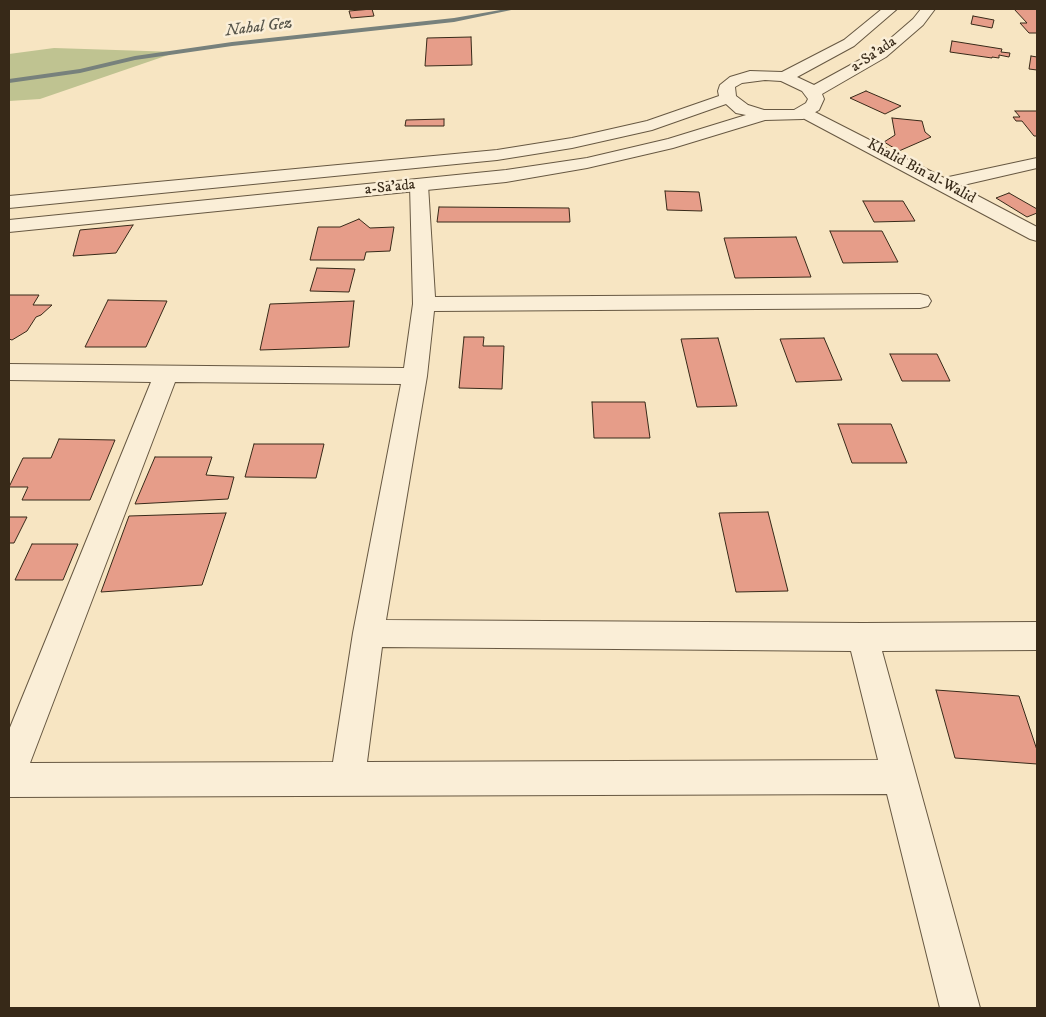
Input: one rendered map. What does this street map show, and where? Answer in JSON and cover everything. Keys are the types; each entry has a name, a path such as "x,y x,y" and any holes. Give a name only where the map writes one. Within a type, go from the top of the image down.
{"street":[{"name":"a-Sa'ada","path":"784,77 849,44 890,9"},
{"name":"a-Sa'ada","path":"813,92 881,54 918,22 928,9"},
{"path":"765,75 784,77 798,82 813,92 816,99 813,106 805,112 782,116 764,115 742,109 728,98 726,91 728,85 736,80 750,76 765,75"},
{"name":"a-Sa'ada","path":"9,202 497,155 572,143 652,125 728,98"},
{"name":"Khalid Bin al-Walid","path":"805,112 1037,234"},
{"name":"a-Sa'ada","path":"9,226 506,176 588,163 673,143 764,115"},
{"path":"944,184 1037,163"},
{"path":"348,777 368,634 415,376 424,304 419,185"},
{"path":"424,304 920,301"},
{"path":"9,372 415,376"},
{"path":"9,772 166,373"},
{"path":"368,634 863,637 1037,636"},
{"path":"863,637 960,1008"},
{"path":"9,780 900,776"}],"green space":[{"path":"54,48 177,52 40,99 9,101 9,54"}],"building":[{"path":"372,9 374,16 351,18 349,11"},
{"path":"1014,9 1037,9 1037,33 1029,33 1020,23 1027,23"},
{"path":"973,16 994,20 992,28 971,24"},
{"path":"471,37 472,65 425,66 427,38"},
{"path":"952,41 1002,49 1001,52 1010,53 1009,57 999,55 999,58 992,58 950,52"},
{"path":"1031,56 1037,57 1037,70 1029,69"},
{"path":"866,91 901,106 885,114 850,98"},
{"path":"1015,111 1037,111 1037,136 1034,136 1022,121 1016,121 1013,117 1020,117"},
{"path":"892,118 922,121 925,132 931,137 899,151 884,142 895,135"},
{"path":"444,119 444,126 405,126 406,120"},
{"path":"665,191 699,192 702,211 667,210"},
{"path":"1009,193 1037,209 1037,213 1027,217 996,198"},
{"path":"863,201 903,201 915,221 874,222"},
{"path":"439,207 569,208 570,222 437,222"},
{"path":"359,219 370,228 394,227 390,251 366,252 364,260 310,260 318,227 340,227"},
{"path":"133,225 116,253 73,256 80,230"},
{"path":"830,231 882,231 898,262 843,263"},
{"path":"796,237 811,277 735,278 724,238"},
{"path":"317,268 355,269 349,292 310,291"},
{"path":"9,295 39,295 33,305 52,305 36,317 27,331 12,340 9,339"},
{"path":"108,300 167,301 146,347 85,347"},
{"path":"354,301 349,347 260,350 270,304"},
{"path":"464,337 484,337 483,346 504,346 502,389 459,388"},
{"path":"718,338 737,406 697,407 681,339"},
{"path":"824,338 842,380 796,382 780,339"},
{"path":"890,354 937,354 950,381 902,381"},
{"path":"592,402 645,402 650,438 594,438"},
{"path":"838,424 891,424 907,463 852,463"},
{"path":"59,439 115,440 90,500 22,500 28,487 9,487 23,458 51,458"},
{"path":"254,444 324,444 316,478 245,477"},
{"path":"155,457 212,457 206,475 234,477 228,499 135,504"},
{"path":"768,512 788,591 736,592 719,513"},
{"path":"226,513 202,585 101,592 129,516"},
{"path":"9,517 27,517 14,543 9,543"},
{"path":"32,544 78,544 63,580 15,580"},
{"path":"936,690 1019,696 1037,750 1037,764 955,758"}],"waterway":[{"name":"Nahal Gez","path":"9,81 80,71 135,58 232,44 454,20 513,9"}]}
